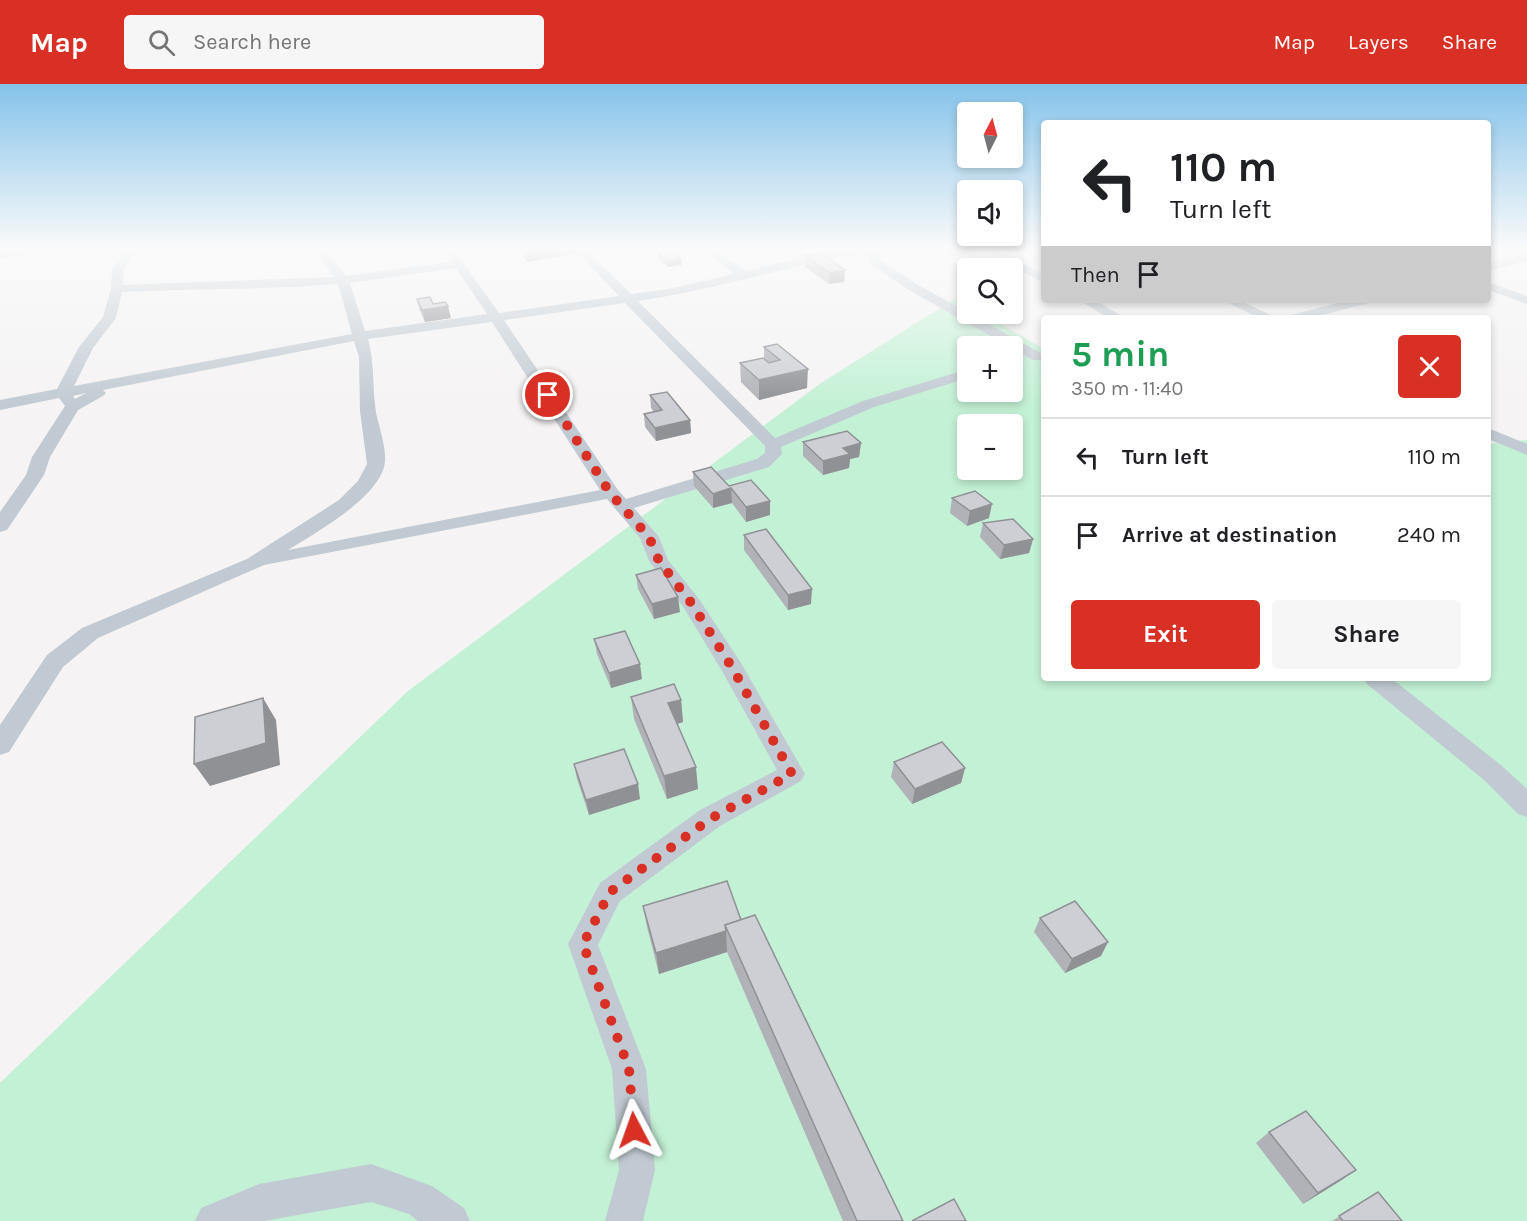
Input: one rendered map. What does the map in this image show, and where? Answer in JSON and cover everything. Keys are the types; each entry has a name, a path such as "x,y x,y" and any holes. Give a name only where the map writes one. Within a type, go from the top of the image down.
{"street":[{"path":"0,526 35,475 40,457 67,400 86,347 109,318 114,300"},
{"path":"0,745 55,661 90,633 130,614 196,590 254,563 346,504 365,484 376,464 375,446 368,411 366,357 349,300"},
{"path":"485,300 616,500 649,537 659,561 704,622 792,774 710,819 610,892 583,944 629,1069 637,1170 624,1221"},
{"path":"0,405 67,400 120,382 361,336 627,300"},
{"path":"627,300 674,343 773,445"},
{"path":"937,300 1041,357"},
{"path":"1090,303 1112,315"},
{"path":"1235,303 1263,315"},
{"path":"1307,315 1353,303"},
{"path":"1023,360 1041,357"},
{"path":"773,445 869,402 916,386 957,376"},
{"path":"1491,434 1527,450"},
{"path":"254,563 616,500 763,463 772,454 773,445"},
{"path":"1379,681 1486,766 1527,806"},
{"path":"214,1221 259,1203 371,1183 419,1199 451,1221"}],"green space":[{"path":"953,300 957,300 957,324 1000,324 1021,336 957,336 957,402 1023,402 1023,337 1041,347 1041,681 1491,681 1491,444 1527,440 1527,1221 0,1221 0,1083 408,691 821,383"}],"building":[{"path":"417,300 431,300 433,304 445,302 448,306 422,310"},
{"path":"777,344 808,369 759,380 740,363 763,358 769,363 780,360 764,347"},
{"path":"667,392 690,420 655,428 644,414 662,410 650,395"},
{"path":"847,431 861,443 843,448 850,454 823,461 803,442"},
{"path":"711,467 729,486 751,480 770,501 746,507 731,488 713,494 693,472"},
{"path":"975,491 992,504 970,511 952,498"},
{"path":"1013,519 1033,539 1004,545 983,523"},
{"path":"766,529 812,589 788,595 744,535"},
{"path":"661,568 678,597 652,604 636,575"},
{"path":"625,631 640,664 609,673 594,639"},
{"path":"674,684 681,700 668,703 696,767 664,776 631,697"},
{"path":"263,698 266,743 194,764 195,717"},
{"path":"942,742 965,768 915,789 894,762"},
{"path":"624,749 638,784 586,800 574,764"},
{"path":"727,881 741,920 725,925 726,931 656,953 643,906"},
{"path":"1075,901 1108,942 1072,959 1040,918"},
{"path":"755,915 903,1221 857,1221 725,925"},
{"path":"1306,1111 1356,1170 1318,1193 1269,1132"},
{"path":"1378,1192 1402,1221 1343,1221 1339,1216"},
{"path":"954,1199 966,1221 912,1221"}],"route":[{"path":"548,395 610,493 649,537 659,561 692,604 733,669 792,774 710,819 610,892 583,944 629,1069 634,1130"}]}
